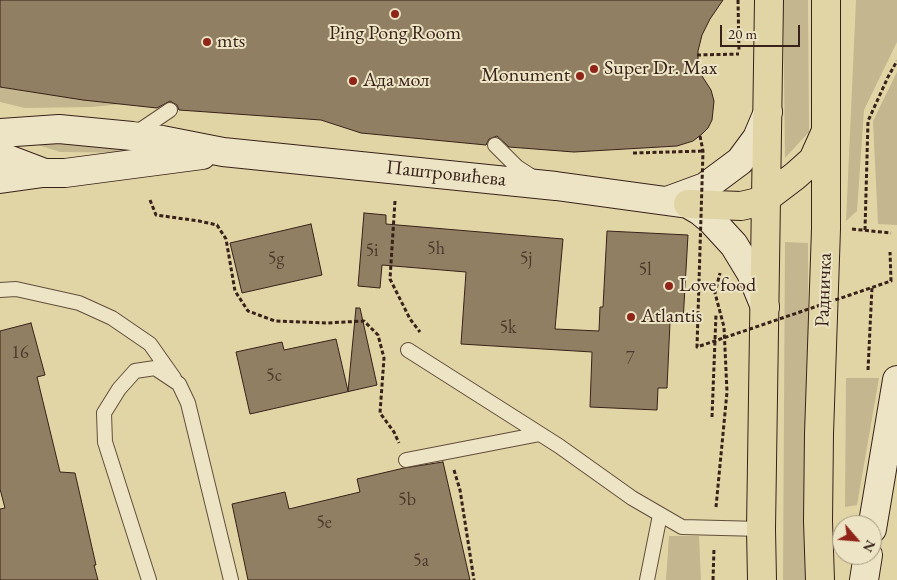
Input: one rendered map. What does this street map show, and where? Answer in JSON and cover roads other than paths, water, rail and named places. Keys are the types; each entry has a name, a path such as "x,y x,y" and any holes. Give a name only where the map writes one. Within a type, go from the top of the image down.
{"main road":[{"path":"762,580 761,529 769,0"},
{"name":"Радничка","path":"820,580 818,520 826,229 826,0"},
{"name":"Паштровићева","path":"678,202 705,187 740,161 757,138 768,112"},
{"name":"Паштровићева","path":"0,133 59,129 132,136 223,152 556,186 678,202 700,211 734,245 751,273 765,309"},
{"path":"678,202 741,206 766,198 795,176 812,160 827,129"},
{"name":"Паштровићева","path":"0,179 43,172 65,173 223,152"},
{"path":"0,156 43,172"},
{"path":"874,515 897,380"},
{"path":"864,580 866,565"}],"lane":[{"path":"132,136 170,110"},
{"path":"495,145 517,167 531,176 556,186"},
{"path":"0,290 16,289 79,302 112,318 150,344 179,384 188,403 231,580"},
{"path":"408,350 540,434 632,498 682,527 761,529"},
{"path":"149,580 105,442 104,413 119,389 135,371 155,368 179,384"},
{"path":"406,460 540,434"},
{"path":"647,580 660,515"}],"place":[{"name":"Ping Pong Room","path":"395,14"},
{"name":"mts","path":"207,42"},
{"name":"Super Dr. Max","path":"594,69"},
{"name":"Monument","path":"580,76"},
{"name":"Ада мол","path":"353,81"},
{"name":"Love food","path":"669,286"},
{"name":"Atlantis","path":"631,317"}]}
